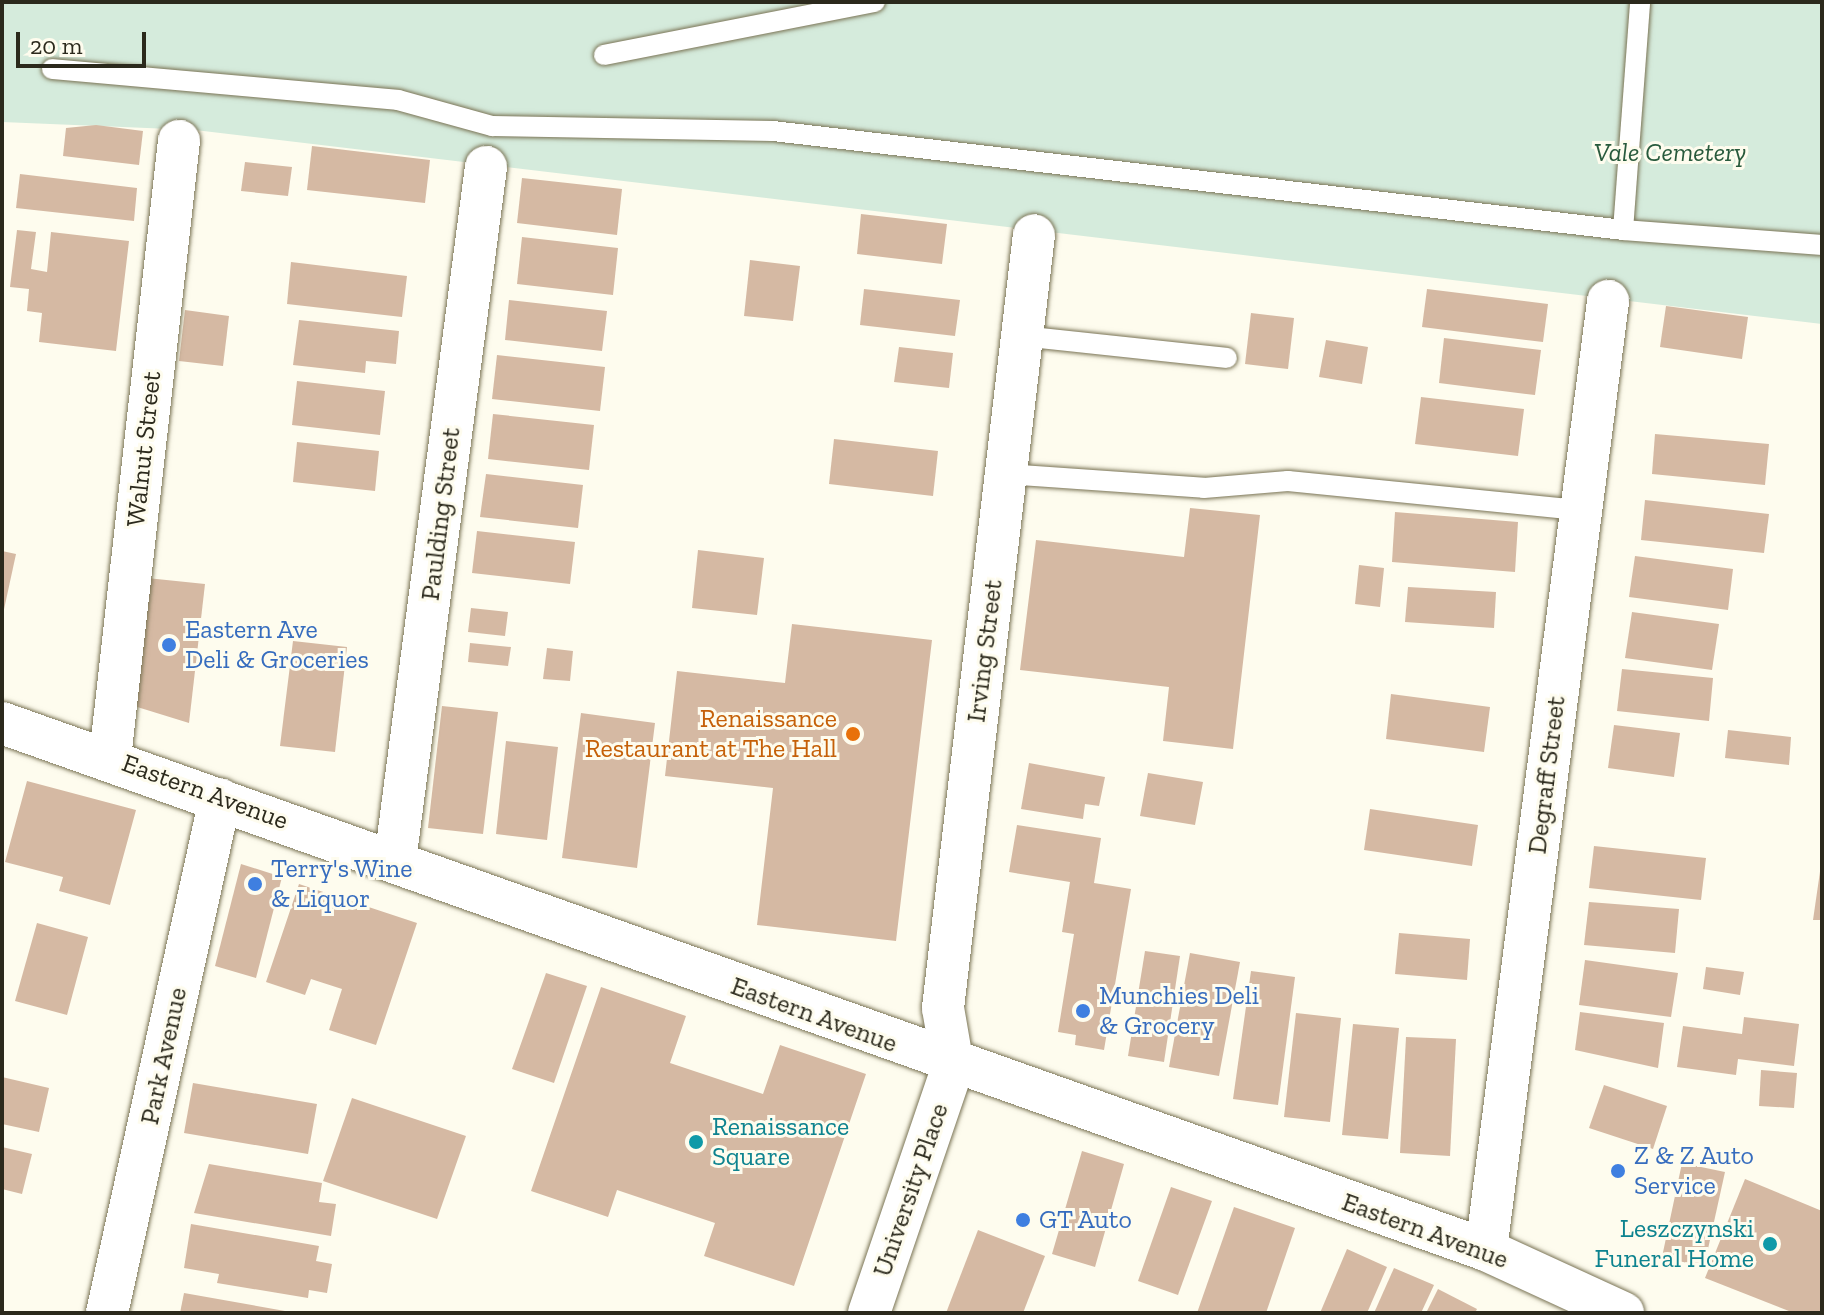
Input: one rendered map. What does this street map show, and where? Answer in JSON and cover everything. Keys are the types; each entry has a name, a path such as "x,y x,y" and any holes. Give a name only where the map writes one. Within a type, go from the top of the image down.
{"street":[{"name":"Walnut Street","path":"110,758 179,141"},
{"name":"Paulding Street","path":"395,861 486,167"},
{"name":"Irving Street","path":"953,1066 943,1008 1034,235"},
{"name":"Degraff Street","path":"1486,1250 1608,301"},
{"name":"Eastern Avenue","path":"2,723 110,758 953,1066 1486,1250 1623,1313"},
{"name":"Park Avenue","path":"107,1313 220,799"},
{"name":"University Place","path":"869,1313 953,1066"}],"lane":[{"path":"604,55 875,2"},
{"path":"1623,230 1640,2"},
{"path":"52,69 398,100 492,126 773,131 981,151 1623,230 1822,245"},
{"path":"1022,336 1227,358"},
{"path":"1006,474 1204,488 1288,481 1581,510"}],"green space":[{"name":"Vale Cemetery","path":"2,2 1822,2 1822,324 195,130 2,122"}],"building":[{"path":"96,125 143,131 139,165 63,156 66,128"},
{"path":"312,146 430,160 425,203 307,190"},
{"path":"245,162 292,167 288,196 241,191"},
{"path":"20,174 137,188 134,221 16,208"},
{"path":"522,178 622,189 617,235 517,223"},
{"path":"861,214 947,224 942,264 857,254"},
{"path":"17,230 36,232 31,269 47,272 51,232 129,241 116,351 39,342 42,313 27,311 29,289 10,287"},
{"path":"522,237 618,248 613,295 517,284"},
{"path":"750,260 800,266 793,321 744,316"},
{"path":"291,262 407,276 402,317 287,304"},
{"path":"864,289 960,300 955,336 860,325"},
{"path":"1427,289 1548,304 1543,342 1422,327"},
{"path":"509,300 607,311 602,351 505,340"},
{"path":"1666,306 1748,317 1742,359 1660,347"},
{"path":"185,310 229,316 223,366 179,361"},
{"path":"1251,313 1294,318 1288,369 1245,364"},
{"path":"299,320 399,331 396,364 366,361 365,373 293,365"},
{"path":"1444,338 1541,350 1535,395 1439,383"},
{"path":"1326,340 1368,347 1362,384 1319,377"},
{"path":"899,347 953,353 949,388 894,382"},
{"path":"497,355 605,367 600,411 492,399"},
{"path":"297,381 385,391 380,435 292,425"},
{"path":"1421,397 1524,409 1518,456 1415,444"},
{"path":"493,414 594,425 589,470 488,459"},
{"path":"1655,434 1769,444 1765,485 1652,474"},
{"path":"834,439 938,451 933,496 829,484"},
{"path":"297,442 379,451 375,491 293,482"},
{"path":"486,474 583,485 578,528 480,517"},
{"path":"1645,500 1769,514 1764,553 1641,540"},
{"path":"1190,508 1260,515 1233,749 1163,741 1169,687 1020,670 1036,540 1184,557"},
{"path":"1395,512 1518,522 1515,572 1392,562"},
{"path":"477,531 575,542 570,584 472,573"},
{"path":"698,550 764,558 757,615 692,608"},
{"path":"2,551 16,554 3,614 2,614"},
{"path":"1635,556 1733,569 1728,610 1629,597"},
{"path":"1359,565 1384,568 1380,607 1355,604"},
{"name":"Eastern Ave Deli & Groceries","path":"147,578 205,584 189,723 134,706"},
{"path":"1408,587 1496,592 1494,628 1405,622"},
{"path":"471,608 508,612 505,636 468,632"},
{"path":"1632,612 1719,624 1712,670 1625,658"},
{"path":"792,624 932,640 896,941 757,925 773,788 665,776 677,671 785,683"},
{"path":"293,641 347,647 335,752 280,746"},
{"path":"470,643 511,647 508,666 468,662"},
{"path":"547,648 573,651 570,681 543,679"},
{"path":"1622,669 1713,678 1709,721 1617,711"},
{"path":"1391,694 1490,707 1484,752 1386,739"},
{"path":"442,706 498,712 483,834 428,828"},
{"path":"581,713 655,723 637,868 562,858"},
{"path":"1614,725 1680,733 1674,777 1608,768"},
{"path":"1728,730 1791,737 1789,765 1725,758"},
{"path":"506,741 558,747 547,840 496,834"},
{"path":"1029,763 1105,777 1099,806 1085,804 1083,819 1021,809"},
{"path":"1148,773 1203,782 1195,825 1140,816"},
{"path":"27,781 136,810 110,905 59,891 63,877 5,862"},
{"path":"1370,809 1478,825 1472,866 1364,850"},
{"path":"1017,825 1101,838 1094,883 1131,889 1104,1050 1075,1045 1076,1035 1058,1032 1074,934 1062,932 1070,882 1009,872"},
{"path":"1594,846 1706,858 1701,900 1589,888"},
{"path":"1822,858 1822,920 1813,920"},
{"path":"241,864 282,877 256,978 215,966"},
{"path":"299,884 417,923 376,1045 329,1030 342,989 311,979 305,995 266,982"},
{"path":"1589,902 1679,909 1675,953 1584,945"},
{"path":"37,923 88,937 67,1015 15,1001"},
{"path":"1399,933 1470,939 1467,980 1395,974"},
{"path":"1145,951 1180,956 1164,1062 1128,1056"},
{"path":"1190,953 1240,962 1219,1076 1169,1067"},
{"path":"1585,960 1678,973 1671,1017 1579,1005"},
{"path":"1706,967 1744,972 1740,995 1703,989"},
{"path":"1251,971 1295,977 1278,1105 1233,1099"},
{"path":"546,973 587,986 554,1083 512,1069"},
{"name":"Renaissance Square","path":"601,987 686,1016 670,1063 763,1094 780,1045 866,1074 794,1286 704,1256 715,1223 617,1190 608,1217 531,1191"},
{"path":"1580,1012 1664,1023 1658,1068 1575,1050"},
{"path":"1296,1013 1341,1018 1330,1122 1284,1117"},
{"path":"1744,1017 1799,1024 1794,1066 1738,1059 1736,1075 1677,1067 1683,1026 1742,1034"},
{"path":"1353,1024 1399,1028 1388,1139 1342,1135"},
{"path":"1406,1037 1456,1039 1450,1156 1400,1153"},
{"path":"1761,1070 1797,1073 1794,1108 1759,1106"},
{"path":"2,1077 49,1088 39,1132 2,1124"},
{"path":"193,1083 317,1104 308,1154 184,1133"},
{"path":"1604,1085 1667,1106 1653,1149 1589,1128"},
{"path":"352,1098 466,1136 437,1219 323,1181"},
{"path":"2,1147 32,1154 22,1194 2,1189"},
{"path":"1082,1151 1124,1164 1095,1267 1052,1254"},
{"path":"1682,1163 1725,1172 1704,1267 1662,1257"},
{"path":"209,1164 322,1183 319,1202 336,1204 331,1236 194,1213"},
{"name":"Leszczynski Funeral Home","path":"1745,1179 1822,1211 1822,1313 1794,1313 1705,1278"},
{"path":"1171,1187 1212,1201 1178,1295 1138,1281"},
{"path":"1234,1207 1295,1228 1266,1313 1197,1313"},
{"path":"191,1224 319,1246 316,1261 332,1264 327,1293 309,1290 308,1298 217,1283 219,1274 184,1268"},
{"path":"978,1230 1045,1256 1023,1313 946,1313"},
{"path":"1347,1249 1387,1267 1367,1313 1320,1313"},
{"path":"1394,1268 1434,1285 1421,1313 1374,1313"},
{"path":"1438,1289 1477,1309 1475,1313 1426,1313"},
{"path":"184,1293 285,1311 285,1313 180,1313"}],"place":[{"name":"Eastern Ave Deli & Groceries","path":"169,645"},
{"name":"Renaissance Restaurant at The Hall","path":"853,734"},
{"name":"Terry's Wine & Liquor","path":"255,884"},
{"name":"Munchies Deli & Grocery","path":"1083,1011"},
{"name":"Renaissance Square","path":"696,1142"},
{"name":"Z & Z Auto Service","path":"1618,1171"},
{"name":"GT Auto","path":"1023,1220"},
{"name":"Leszczynski Funeral Home","path":"1770,1244"}]}
